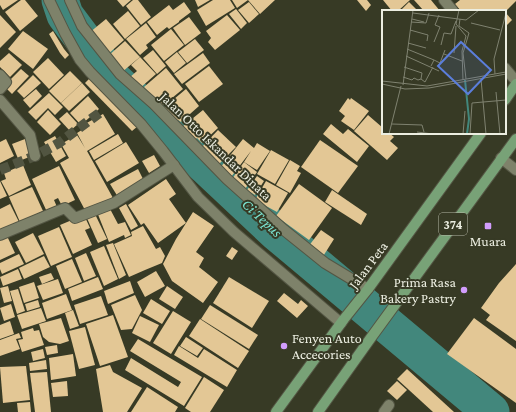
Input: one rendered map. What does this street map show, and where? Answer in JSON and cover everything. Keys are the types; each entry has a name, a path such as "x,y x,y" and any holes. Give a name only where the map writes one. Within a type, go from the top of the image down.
{"main road":[{"path":"506,99 516,84"},
{"name":"Jalan Peta","path":"276,412 480,134"},
{"name":"374","path":"318,412 516,139"}],"street":[{"path":"49,0 80,60 141,124 198,197 234,232 343,321"},
{"name":"Jalan Otto Iskandar Dinata","path":"70,0 82,26 120,74 154,104 227,179 284,230 325,263 365,292"},
{"path":"444,0 452,10"},
{"path":"506,69 516,80"},
{"path":"0,75 6,82 0,89"},
{"path":"0,100 30,135 35,156"},
{"path":"501,158 516,170"},
{"path":"0,235 65,208 75,218 114,203 174,165"}],"building":[{"path":"0,0 18,0 3,10 0,5"},
{"path":"21,0 25,0 38,16 20,31 5,12"},
{"path":"117,0 131,0 123,7"},
{"path":"133,0 138,0 151,17 141,25 126,6"},
{"path":"195,0 210,0 198,7"},
{"path":"213,0 230,0 235,8 206,26 197,10"},
{"path":"232,0 248,0 237,8"},
{"path":"248,0 275,0 260,14"},
{"path":"357,0 367,0 371,5 366,11"},
{"path":"383,0 410,0 399,10 391,10"},
{"path":"414,0 431,0 439,10 423,10"},
{"path":"460,0 516,0 506,11 460,10 455,4"},
{"path":"184,2 191,12 169,29 167,27 157,35 147,22 169,5 173,10"},
{"path":"249,2 259,14 249,23 238,10"},
{"path":"409,2 417,10 401,10"},
{"path":"236,9 247,23 241,29 229,14"},
{"path":"128,11 140,26 125,39 113,24"},
{"path":"506,13 512,20 506,26"},
{"path":"0,15 16,32 0,48"},
{"path":"227,15 240,30 215,50 208,42 211,38 206,31"},
{"path":"189,17 201,33 185,45 173,28"},
{"path":"106,19 124,40 107,55 89,33"},
{"path":"146,23 156,37 146,45 148,48 140,55 126,39"},
{"path":"171,29 184,45 164,61 151,45"},
{"path":"23,31 48,49 33,69 8,49"},
{"path":"53,31 69,55 65,59 49,34"},
{"path":"195,39 204,50 187,63 178,52"},
{"path":"125,41 140,57 122,72 108,56"},
{"path":"153,50 166,66 157,74 143,58"},
{"path":"177,52 186,63 174,73 165,62"},
{"path":"9,53 22,65 10,77 0,67 0,61"},
{"path":"203,53 210,63 182,84 174,74"},
{"path":"140,57 156,74 139,89 129,78 137,71 131,65"},
{"path":"48,58 64,75 49,89 33,72"},
{"path":"209,66 223,84 199,102 185,84"},
{"path":"166,68 183,89 161,107 144,87"},
{"path":"21,69 29,76 12,94 4,86"},
{"path":"70,71 82,83 61,103 49,91"},
{"path":"33,75 41,83 24,98 17,91"},
{"path":"91,77 138,126 132,131 85,83"},
{"path":"82,83 90,92 69,111 61,103"},
{"path":"36,89 42,96 30,108 23,100"},
{"path":"186,89 199,106 181,122 178,120 174,124 161,110"},
{"path":"49,93 63,107 55,115 48,108 36,120 28,112"},
{"path":"88,96 99,109 81,125 70,113"},
{"path":"348,98 350,100 351,98 369,111 354,130 341,121 345,116 339,111"},
{"path":"48,110 61,124 50,135 37,122"},
{"path":"203,110 218,128 202,143 197,138 194,140 182,127"},
{"path":"67,112 78,124 70,131 59,119"},
{"path":"103,114 115,134 87,151 113,198 86,212 60,163 69,158 61,144 77,135 85,148 77,133 85,128 83,125"},
{"path":"368,115 382,127 382,134 390,134 394,137 390,141 398,148 387,160 354,131"},
{"path":"331,124 343,134 348,129 369,146 357,162 323,134"},
{"path":"218,130 236,147 218,165 201,148"},
{"path":"118,134 123,143 94,160 89,151"},
{"path":"55,136 66,156 56,162 44,142"},
{"path":"6,139 14,156 0,163 0,142"},
{"path":"25,139 32,156 19,161 12,144"},
{"path":"243,139 254,148 257,143 270,151 257,170 244,162 251,151 231,177 220,168"},
{"path":"320,140 358,166 338,193 301,167"},
{"path":"126,142 139,163 107,182 95,161"},
{"path":"271,150 289,160 275,184 257,174"},
{"path":"154,155 160,166 149,173 142,161"},
{"path":"290,160 300,166 297,171 301,173 290,193 276,185"},
{"path":"244,162 257,172 245,189 232,179"},
{"path":"23,165 31,185 9,196 1,181 6,179 4,173"},
{"path":"59,166 75,200 62,206 58,198 54,200 57,207 47,212 32,179"},
{"path":"138,169 144,181 118,197 110,184"},
{"path":"257,176 264,181 255,195 247,190"},
{"path":"166,179 176,194 169,199 186,223 158,243 144,223 141,225 128,205"},
{"path":"0,181 7,196 0,199"},
{"path":"266,181 288,193 277,212 255,200"},
{"path":"299,184 332,208 309,240 276,216"},
{"path":"32,187 43,211 20,222 9,197"},
{"path":"332,190 367,214 361,225 325,202"},
{"path":"10,204 19,222 0,230 0,209"},
{"path":"126,204 138,226 131,230 119,208"},
{"path":"109,207 118,224 125,222 131,235 125,238 124,235 109,242 97,212"},
{"path":"94,212 107,239 98,243 86,216"},
{"path":"193,212 214,226 196,252 204,258 199,267 218,282 203,303 172,281 163,264 176,239"},
{"path":"84,215 90,228 85,230 92,245 73,254 60,225"},
{"path":"143,226 156,249 160,247 165,256 162,263 129,277 114,244 132,236 131,232"},
{"path":"59,227 72,257 51,266 38,236"},
{"path":"321,230 334,239 322,258 308,247"},
{"path":"33,233 44,254 26,263 15,242"},
{"path":"7,236 15,253 0,260 0,239"},
{"path":"113,243 126,275 119,279 106,245"},
{"path":"104,246 118,279 104,286 90,252"},
{"path":"232,247 238,251 232,260 226,256"},
{"path":"86,253 96,276 84,281 75,258"},
{"path":"19,254 24,264 2,274 0,263"},
{"path":"44,256 50,267 24,279 19,268"},
{"path":"72,259 82,282 65,289 56,266"},
{"path":"516,264 516,341 486,320 490,315 481,308 499,283"},
{"path":"18,269 22,279 3,286 0,277"},
{"path":"156,271 165,286 145,297 137,282"},
{"path":"51,273 54,279 42,284 39,277"},
{"path":"98,277 103,289 72,301 68,289"},
{"path":"229,277 269,301 252,328 213,303"},
{"path":"58,279 63,293 43,300 37,286"},
{"path":"130,281 134,293 108,304 104,291"},
{"path":"34,282 39,298 24,303 19,287"},
{"path":"8,286 12,301 4,303 0,288"},
{"path":"167,286 183,297 175,309 159,299"},
{"path":"18,289 25,311 17,314 10,291"},
{"path":"284,293 298,304 301,300 308,306 297,318 277,301"},
{"path":"66,294 72,310 47,319 42,303"},
{"path":"135,295 142,310 132,329 121,330 111,305"},
{"path":"101,296 108,315 80,324 74,305"},
{"path":"151,299 170,311 162,324 143,313"},
{"path":"38,300 40,307 27,311 25,304"},
{"path":"11,304 15,317 4,321 0,308"},
{"path":"210,305 258,335 249,349 201,319"},
{"path":"41,308 46,321 22,329 17,315"},
{"path":"73,310 79,326 70,329 65,313"},
{"path":"173,311 191,322 171,354 153,343"},
{"path":"113,315 128,357 100,366 86,324"},
{"path":"140,316 159,325 150,342 132,333"},
{"path":"61,318 69,341 60,344 49,342 43,337 39,324"},
{"path":"474,318 516,349 516,403 447,354"},
{"path":"200,319 249,351 238,368 189,336"},
{"path":"10,321 14,334 0,339 0,325"},
{"path":"85,327 95,365 79,369 69,331"},
{"path":"33,328 34,331 39,330 44,345 22,352 18,340 23,339 21,332"},
{"path":"19,333 21,338 16,339 20,349 0,356 0,340"},
{"path":"186,337 203,348 197,356 180,346"},
{"path":"138,339 202,377 184,406 125,370 131,358 178,387 181,382 130,351"},
{"path":"57,345 58,353 47,355 45,347"},
{"path":"179,346 198,358 204,349 237,370 227,387 174,355"},
{"path":"43,349 45,358 33,361 31,352"},
{"path":"73,354 76,376 51,380 49,358"},
{"path":"46,360 47,369 30,371 29,363"},
{"path":"110,365 113,372 142,388 127,412 103,412 96,369"},
{"path":"26,366 30,400 3,403 0,367"},
{"path":"407,369 454,412 433,412 397,379"},
{"path":"47,372 51,412 35,412 30,373"},
{"path":"204,377 224,390 210,412 191,412 185,408"},
{"path":"67,381 68,396 53,397 51,383"},
{"path":"397,381 407,390 397,400 387,391"},
{"path":"147,387 178,407 175,412 131,412"},
{"path":"30,402 31,412 18,412 17,403"}],"waterway":[{"name":"Ci Tepus","path":"60,0 65,15 113,79 276,232 491,412"}],"tunnel":[{"path":"0,170 35,156 59,143 102,111"}],"place":[{"name":"Muara","path":"488,226"},
{"name":"Prima Rasa Bakery Pastry","path":"464,290"},
{"name":"Fenyen Auto Accecories","path":"284,346"}]}
